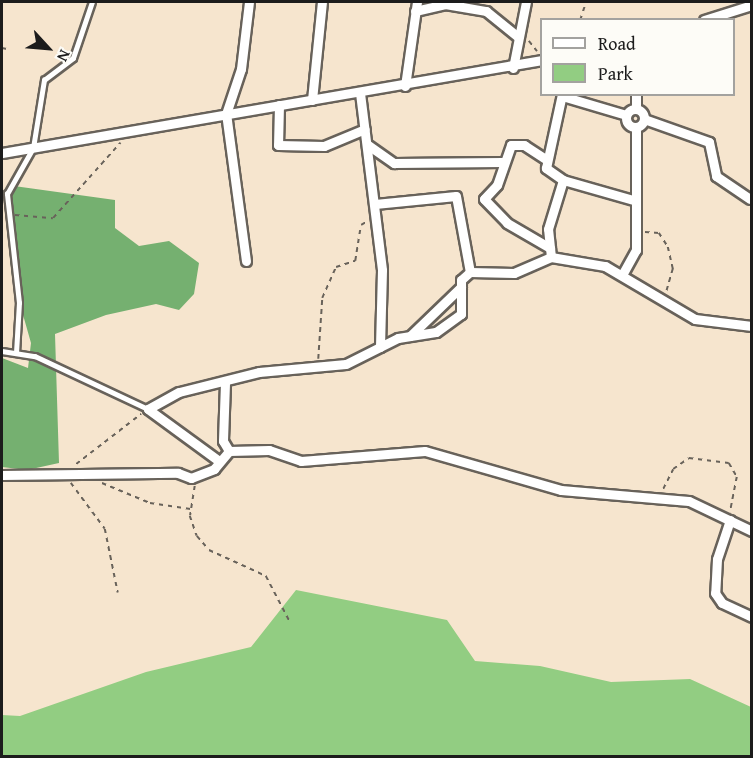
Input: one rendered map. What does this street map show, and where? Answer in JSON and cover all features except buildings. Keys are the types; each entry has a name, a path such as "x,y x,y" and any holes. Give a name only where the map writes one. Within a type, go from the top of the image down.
{"street":[{"path":"246,261 226,114 241,69 249,2"},
{"path":"312,100 321,2"},
{"path":"513,68 526,2"},
{"path":"405,86 416,6 445,4 486,11 518,37"},
{"path":"710,18 752,5"},
{"path":"2,153 279,105 513,68 540,60"},
{"path":"360,93 383,284 380,347"},
{"path":"562,96 547,160 548,173 563,180 633,200"},
{"path":"565,96 626,115"},
{"path":"636,96 636,108 644,119 709,142 716,176 750,199"},
{"path":"279,105 278,146 324,146 364,129"},
{"path":"626,115 636,108"},
{"path":"626,115 628,124 636,127"},
{"path":"622,275 636,250 633,200 636,127 644,119"},
{"path":"547,160 516,144 507,148 485,202 507,223 550,253 591,262 622,275 665,297 695,319 752,326"},
{"path":"368,145 394,163 502,162"},
{"path":"550,253 548,229 563,180"},
{"path":"375,207 456,196 470,272 461,286 408,337"},
{"path":"470,272 514,273 550,253"},
{"path":"219,461 156,420 148,409 179,392 277,369 318,369 346,364 380,347 408,337 436,332 461,314 461,286"},
{"path":"225,383 223,441 229,451"},
{"path":"2,475 178,473 191,478 219,461 229,451 269,450 302,461 425,451 561,490 656,496 690,501 752,531"},
{"path":"729,519 717,559 716,593 722,603 752,617"}],"lane":[{"path":"16,353 19,303 7,194 33,148 44,80 73,58 92,2"},
{"path":"2,351 35,356 148,409"}],"path":[{"path":"581,18 586,2"},
{"path":"518,37 534,45 540,58"},
{"path":"2,48 7,49"},
{"path":"8,215 53,218 129,131"},
{"path":"318,369 322,298 336,267 354,261 361,225 375,207"},
{"path":"635,234 650,231 664,237 673,269 665,297"},
{"path":"118,592 100,519 63,475 148,409"},
{"path":"656,496 673,469 689,458 729,463 737,477 729,519"},
{"path":"90,475 150,503 192,509"},
{"path":"191,478 196,492 192,509 197,536 209,550 266,576 291,622"}],"green space":[{"path":"14,186 115,200 115,228 139,246 169,241 199,263 194,294 179,310 156,304 106,315 55,334 59,463 27,470 2,467 2,358 28,368 31,343 12,276 4,200"},
{"path":"296,590 447,620 475,661 540,666 611,682 690,679 751,707 751,756 2,756 2,715 20,716 146,672 251,647"}]}
